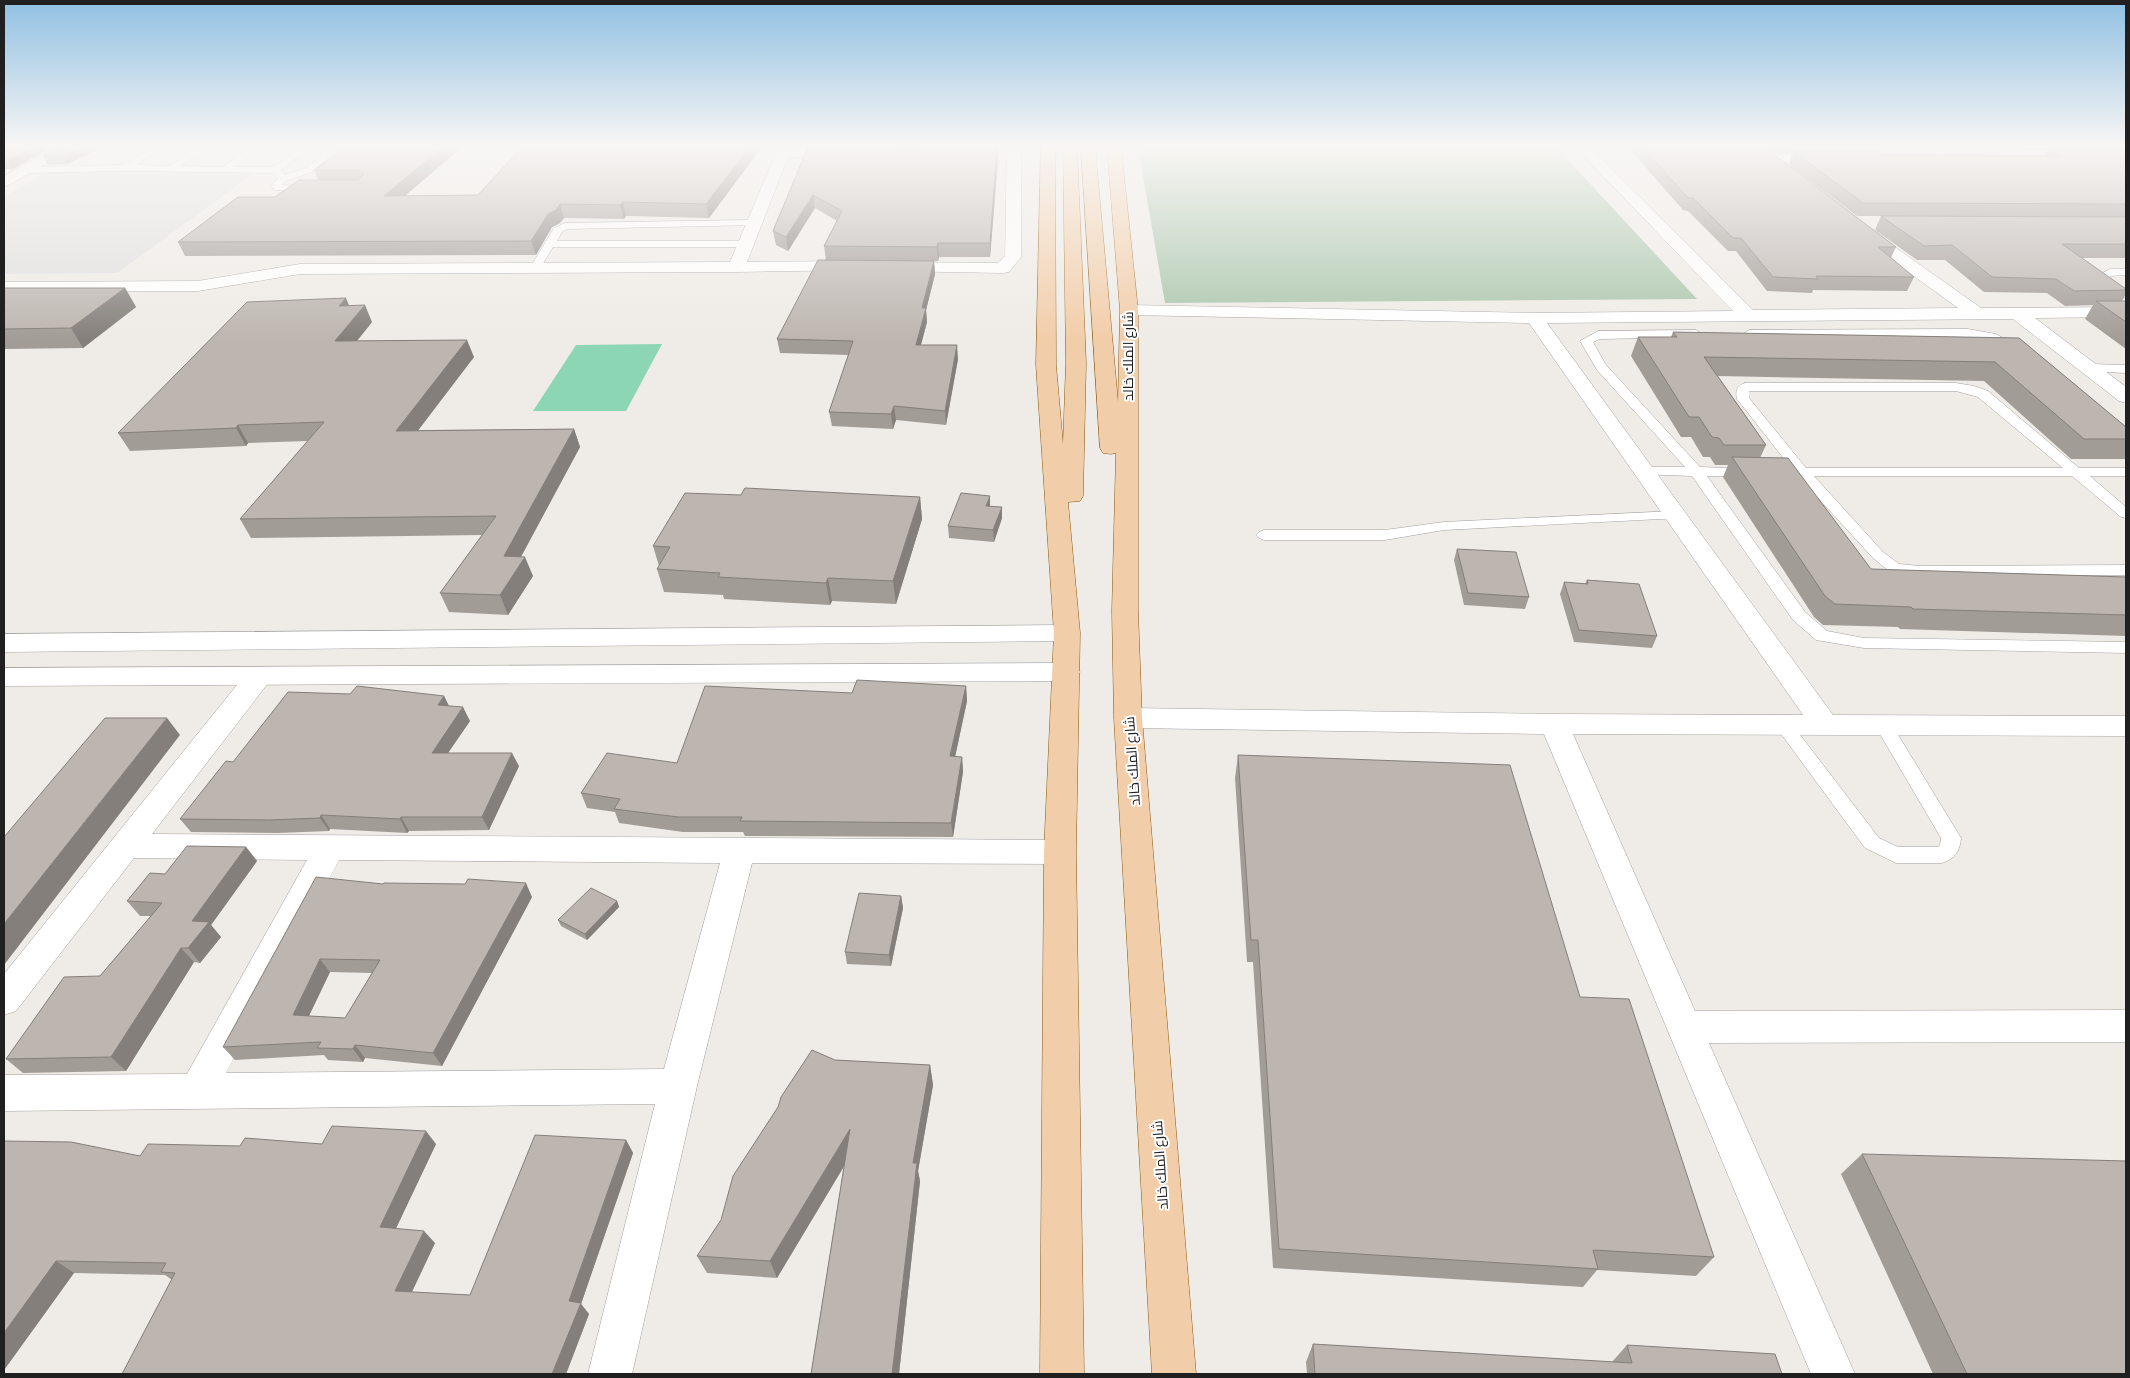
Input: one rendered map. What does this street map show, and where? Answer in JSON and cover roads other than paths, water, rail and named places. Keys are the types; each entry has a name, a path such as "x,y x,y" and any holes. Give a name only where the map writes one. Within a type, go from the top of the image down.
{"main road":[{"path":"1062,1374 1060,852 1067,627 1046,365 1066,211"},
{"path":"1080,211 1125,610"},
{"name":"شارع الملك خالد","path":"1120,211 1129,310 1125,610 1128,718 1174,1374"}],"street":[{"path":"736,267 759,211"},
{"path":"4,287 198,286 300,269 1004,268 1013,258 1013,211"},
{"path":"1645,211 1747,315"},
{"path":"1882,223 1852,223 1976,313"},
{"path":"1129,310 1534,318 2126,312"},
{"path":"2017,313 2126,396"},
{"path":"1534,318 1824,724"},
{"path":"4,643 1067,627"},
{"path":"4,677 1066,672"},
{"path":"4,1000 259,676"},
{"path":"1128,718 1554,724 2126,726"},
{"path":"1554,724 1686,1026 1833,1374"},
{"path":"125,846 1060,852"},
{"path":"196,1091 330,847"},
{"path":"610,1374 678,1086 739,851"},
{"path":"1686,1026 2126,1026"},
{"path":"4,1093 678,1086"}],"lane":[{"path":"693,244 703,223"},
{"path":"535,268 558,230 565,226 754,223"},
{"path":"595,244 608,224"},
{"path":"549,244 746,244"},
{"path":"2126,272 2110,272 2104,276 2107,283 2126,295"},
{"path":"1732,334 1968,333 1992,337 2025,352"},
{"path":"1713,334 1598,335 1586,341 1601,367 1696,472 1799,616 1822,636 1864,644 2126,648"},
{"path":"2089,368 2126,369"},
{"path":"2126,514 1983,394 1970,389 1956,387 1745,388 1742,393 1743,398 1802,472 1878,555 1895,568 1920,571 2126,570"},
{"path":"1644,471 1764,472"},
{"path":"1783,472 2126,472"},
{"path":"1264,535 1386,535 1444,526 1675,515"},
{"path":"1782,724 1872,843 1896,855 1942,855 1950,848 1951,838 1883,724"}]}
